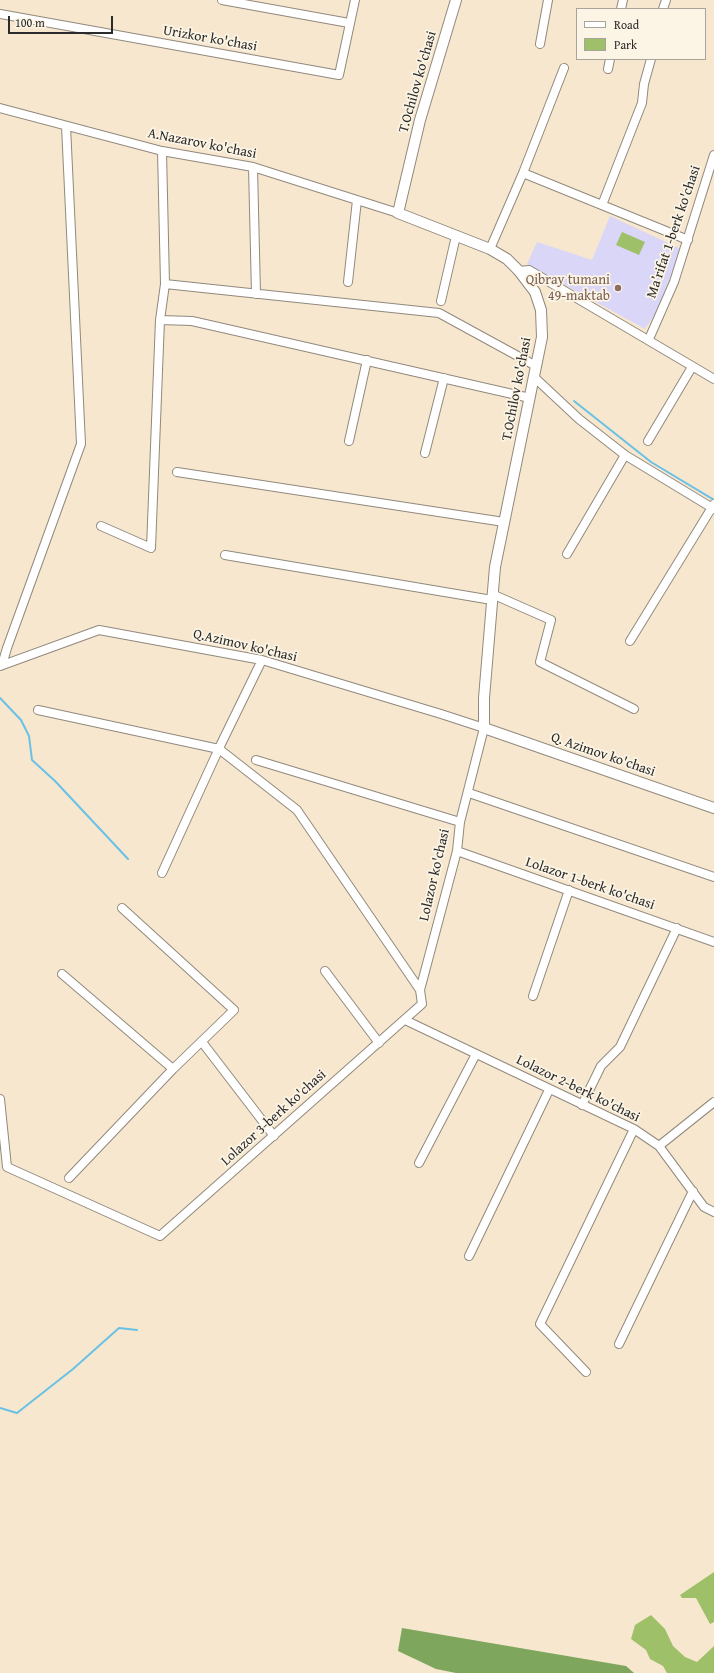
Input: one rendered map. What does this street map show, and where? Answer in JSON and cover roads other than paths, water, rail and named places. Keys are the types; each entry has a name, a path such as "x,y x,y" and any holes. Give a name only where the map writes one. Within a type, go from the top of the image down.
{"main road":[{"name":"T.Ochilov ko'chasi","path":"456,0 420,120 398,213 490,249 507,259 519,271 535,292 541,310 542,337 495,568 484,698 484,728"},
{"name":"Q. Azimov ko'chasi","path":"484,728 714,808"}],"street":[{"path":"222,0 349,23"},
{"name":"Urizkor ko'chasi","path":"0,14 339,75 355,0"},
{"path":"540,44 548,0"},
{"path":"608,69 610,60"},
{"path":"602,205 642,103 644,84 650,60"},
{"path":"490,249 523,173 564,68"},
{"name":"A.Nazarov ko'chasi","path":"0,108 162,151 253,167 398,213"},
{"path":"1,666 81,444 66,126"},
{"path":"101,526 151,548 160,320 165,284 162,151"},
{"name":"Ma’rifat 1-berk ko'chasi","path":"649,339 674,282 714,155"},
{"path":"253,167 256,294"},
{"path":"523,173 688,240"},
{"path":"348,282 356,200"},
{"path":"441,301 456,236"},
{"path":"519,271 529,270 649,339 692,367 714,379"},
{"path":"165,284 439,313 536,366"},
{"path":"160,320 192,321 530,398"},
{"path":"349,441 367,360"},
{"path":"648,441 692,367"},
{"path":"534,377 579,419 625,455 713,507 630,641"},
{"path":"426,453 444,378"},
{"path":"567,554 625,455"},
{"path":"177,472 504,522"},
{"path":"225,556 492,597 551,620 540,662 634,709"},
{"name":"Q.Azimov ko'chasi","path":"1,666 99,630 262,660 484,728"},
{"path":"162,873 262,660"},
{"path":"38,710 219,749 297,810 420,990"},
{"name":"Lolazor ko'chasi","path":"405,1020 422,1004 420,990 457,851 460,822 484,728"},
{"path":"256,760 460,822"},
{"path":"468,793 714,877"},
{"name":"Lolazor 1-berk ko'chasi","path":"457,851 714,942"},
{"path":"533,996 569,890"},
{"path":"69,1178 173,1069 234,1010 122,908"},
{"path":"582,1105 601,1066 620,1047 677,928"},
{"path":"325,971 379,1043"},
{"path":"62,974 173,1069"},
{"name":"Lolazor 2-berk ko'chasi","path":"405,1020 549,1090 634,1129 659,1146 704,1207 714,1212"},
{"name":"Lolazor 3-berk ko'chasi","path":"0,1099 7,1167 160,1236 405,1020"},
{"path":"202,1042 274,1136"},
{"path":"419,1163 476,1054"},
{"path":"469,1256 549,1090"},
{"path":"659,1146 714,1102"},
{"path":"586,1372 540,1324 634,1129"},
{"path":"618,1344 692,1191"}],"waterway":[{"path":"574,401 651,462 714,500"},
{"path":"0,698 21,720 29,736 32,760 55,781 128,859"},
{"path":"0,1408 17,1413 73,1369 119,1328 137,1330"}],"place":[{"name":"Qibray tumani 49-maktab","path":"618,288"}]}
